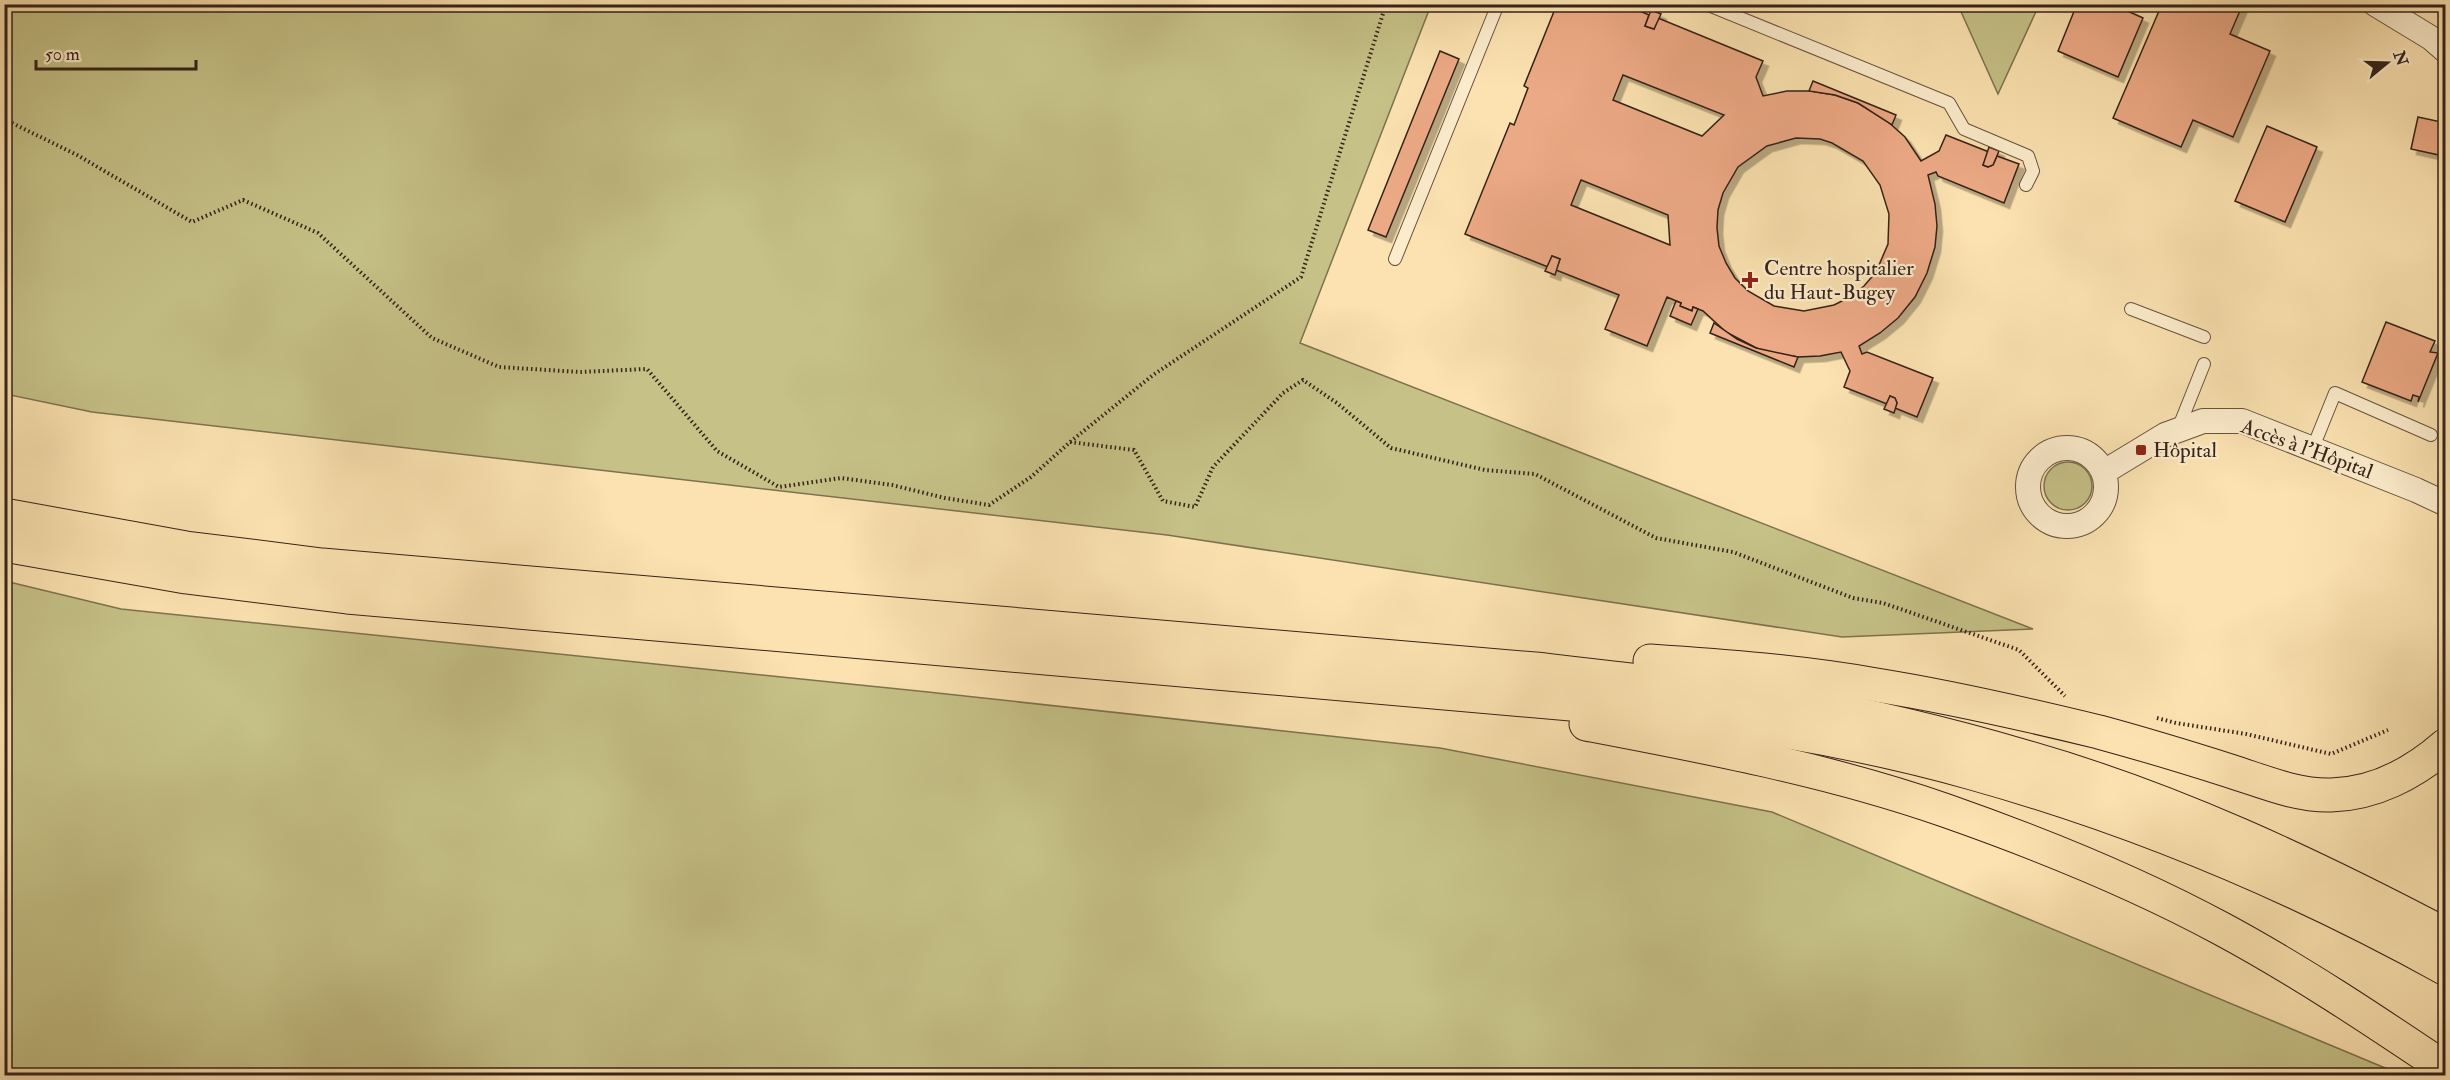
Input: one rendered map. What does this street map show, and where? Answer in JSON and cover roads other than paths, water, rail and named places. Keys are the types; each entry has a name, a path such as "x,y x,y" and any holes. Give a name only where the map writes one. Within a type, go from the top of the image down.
{"highway":[{"path":"4,515 186,548 322,565 1535,669 1688,686 1798,703 1946,735 2066,769 2144,796 2224,827 2351,886 2445,935"},
{"path":"4,545 186,577 359,598 1396,688 1639,710 1730,722 1859,746 1971,773 2050,796 2210,855 2338,914 2445,969"},
{"path":"1311,650 1471,653 1629,660 1784,672 1877,685 1970,703 2100,733 2288,789 2319,795 2351,793 2385,784 2417,766 2445,745"},
{"path":"1396,688 1774,762 1945,810 2125,882 2223,930 2339,998 2445,1069"}],"street":[{"path":"2375,4 2431,38 2445,51"},
{"name":"Accès à l'Hôpital","path":"2104,472 2164,435 2177,430 2203,421 2242,421 2416,490 2445,504"}],"lane":[{"path":"1395,259 1498,4"},
{"path":"1706,4 1949,103 1964,129 2028,156 2033,171 2026,185"},
{"path":"2131,309 2204,337"},
{"path":"2177,430 2204,364"},
{"path":"2312,450 2335,393 2431,435"}],"place":[{"name":"Centre hospitalier du Haut-Bugey","path":"1750,280"},
{"name":"Hôpital","path":"2141,450"}]}
